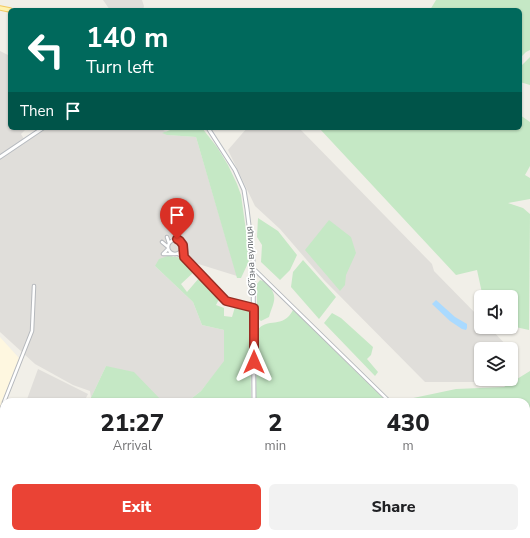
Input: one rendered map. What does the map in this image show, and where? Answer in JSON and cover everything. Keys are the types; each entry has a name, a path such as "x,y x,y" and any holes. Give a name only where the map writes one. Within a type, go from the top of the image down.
{"main road":[{"path":"0,157 40,130"},
{"name":"Об’їзна вулиця","path":"210,130 235,170 244,190 254,269 254,398"}],"street":[{"path":"173,254 168,246 167,237 172,240 177,239 180,241 184,257"},
{"path":"172,240 164,254 178,254 184,257 226,301 254,308"},
{"path":"178,254 183,249"},
{"path":"254,269 386,398"},
{"path":"6,398 32,331 34,286"}],"shaded area":[{"path":"103,0 142,0 144,6 144,8 109,8"},
{"path":"0,51 8,55 8,130 25,130 21,134 24,139 0,155"},
{"path":"43,130 163,130 169,133 168,135 196,137 237,276 192,262 155,266 193,302 202,325 224,330 225,361 201,391 192,398 157,398 106,366 91,398 90,391 73,385 35,364 0,332 0,159"},
{"path":"245,130 301,130 432,264 434,271 474,312 474,334 496,334 503,342 474,342 474,382 425,382 324,280 280,229 255,206 228,150"},
{"path":"0,337 19,358 3,398 0,398"},
{"path":"38,369 88,394 86,398 27,398"}],"green space":[{"path":"436,0 530,0 530,50 522,56 522,8 431,8"},
{"path":"530,57 530,85 522,83 522,65"},
{"path":"522,116 530,122 530,166 525,175 530,178 530,199 508,203 523,208 530,214 529,330 518,328 518,290 481,290 477,270 456,275 321,130 522,130"},
{"path":"170,130 204,130 217,147 228,165 241,195 247,238 249,261 241,278 237,278 196,137 167,135 162,133"},
{"path":"258,218 278,231 297,255 290,270 280,280 261,262 262,245 257,237"},
{"path":"329,220 351,237 356,253 346,275 345,285 340,291 305,250"},
{"path":"168,256 183,258 195,271 181,284 187,292 199,278 219,299 216,305 224,308 224,316 232,317 235,307 250,311 251,398 192,398 201,391 224,361 224,330 202,325 193,302 155,266 159,259"},
{"path":"303,260 336,297 319,319 291,287 293,272"},
{"path":"260,280 268,285 274,297 269,317 261,321 257,318 257,284"},
{"path":"293,310 383,398 256,398 257,331 265,324 285,320"},
{"path":"332,313 341,318 373,347 371,355 367,359 378,372 375,376 324,323"},
{"path":"106,366 134,372 159,398 91,398"},
{"path":"530,371 530,398 413,398 456,389 518,386 518,378"}],"water":[{"path":"436,300 455,317 467,324 466,330 450,321 432,304"}],"route":[{"path":"177,239 183,245 184,257 226,301 254,308 254,362"}]}
